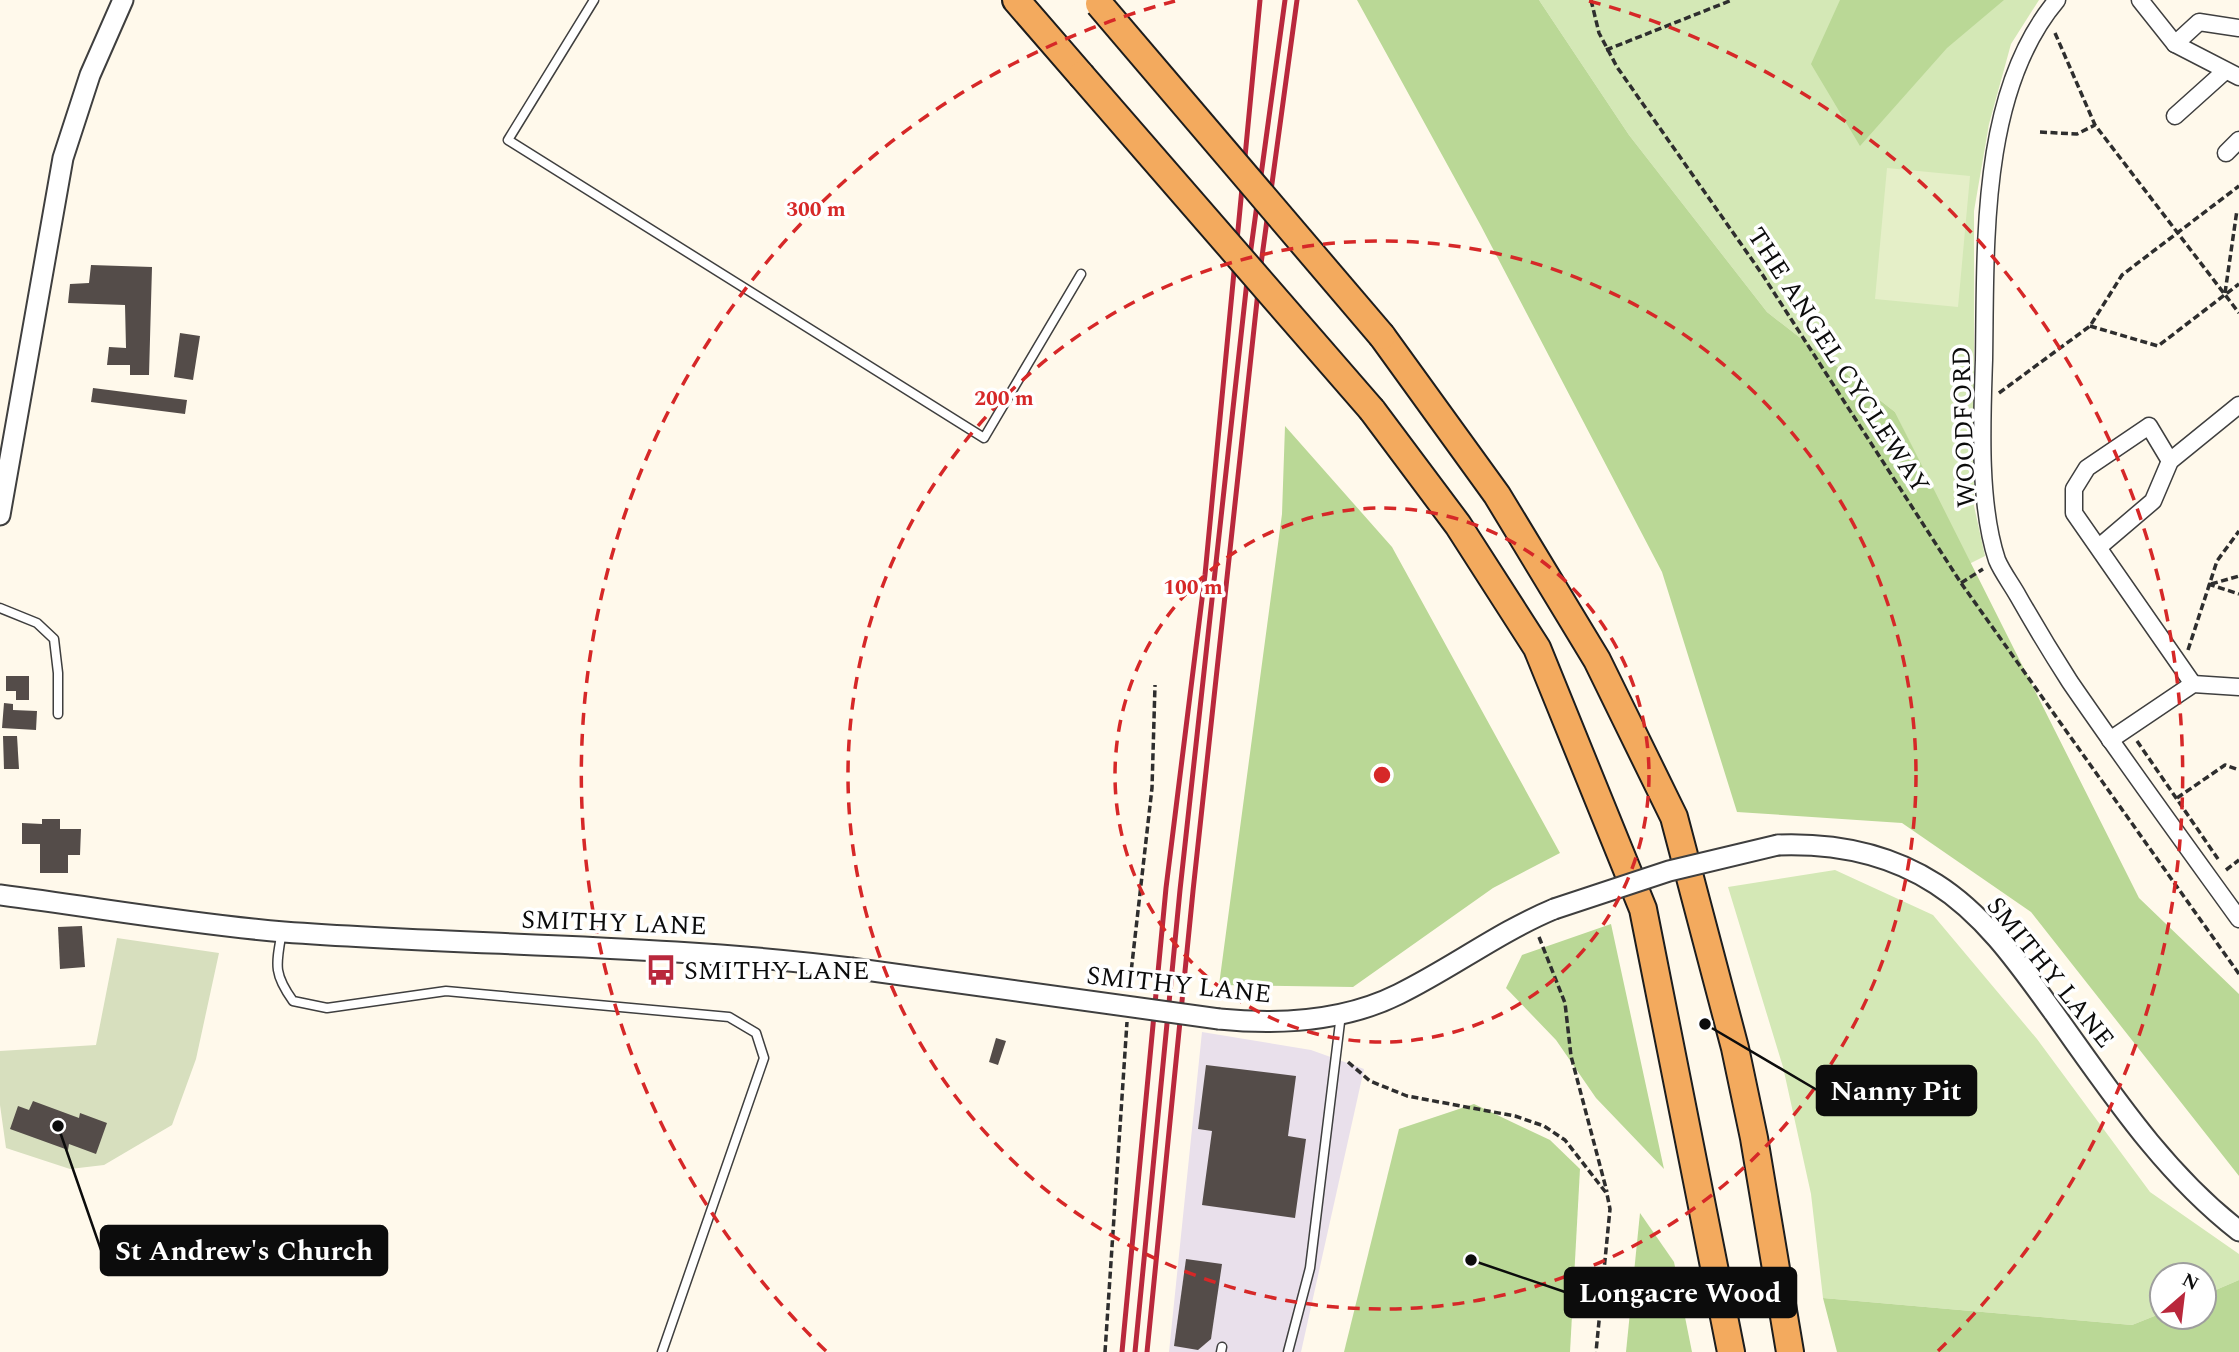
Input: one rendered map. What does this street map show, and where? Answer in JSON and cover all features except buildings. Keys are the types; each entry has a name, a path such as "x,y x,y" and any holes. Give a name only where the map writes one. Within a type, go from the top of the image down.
{"highway":[{"path":"1016,0 1372,410 1458,525 1536,648 1643,909 1731,1352"},
{"path":"1098,2 1382,336 1497,495 1597,660 1674,817 1735,1048 1754,1138 1790,1352"}],"street":[{"path":"0,515 63,158 89,75 123,0"},
{"name":"WOODFORD","path":"2057,0 2026,47 2010,92 1997,145 1987,243 1983,405 1984,485 1997,560 2049,650 2239,919"},
{"path":"2140,0 2175,44 2232,75 2175,116"},
{"path":"2175,44 2199,22 2239,28"},
{"path":"2226,153 2239,140"},
{"path":"2099,547 2153,501 2170,461 2239,405"},
{"path":"2170,461 2149,426 2087,468 2074,489 2074,513 2193,684"},
{"path":"2110,740 2193,684 2239,687"},
{"name":"SMITHY LANE","path":"0,895 282,931 452,942 675,950 851,968 1219,1019 1279,1022 1341,1014 1399,994 1532,919 1669,871 1778,845 1825,845 1872,855 1916,873 1970,910 2012,957 2159,1156 2197,1197 2239,1231"}],"lane":[{"path":"594,0 508,140 984,438 1081,274"},
{"path":"0,608 37,623 54,639 58,673 58,714"},
{"path":"282,931 276,967 279,981 293,1001 327,1009 446,991 729,1017 756,1033 764,1058 662,1352"},
{"path":"1288,1352 1310,1268 1341,1014"}],"path":[{"name":"THE ANGEL CYCLEWAY","path":"1591,0 1606,50 1762,274 1961,583 2239,974"},
{"path":"1606,50 1732,0"},
{"path":"2046,13 2095,125 2176,235 2239,313"},
{"path":"2040,132 2077,134 2095,125"},
{"path":"1983,405 2090,326 2122,275 2239,186"},
{"path":"2225,295 2237,210"},
{"path":"2090,326 2158,346 2239,284"},
{"path":"2182,668 2217,561 2239,531"},
{"path":"1961,583 1997,560"},
{"path":"2208,584 2239,576"},
{"path":"2208,584 2239,594"},
{"path":"2128,727 2232,880"},
{"path":"2177,798 2225,765 2239,770"},
{"path":"2226,870 2239,860"},
{"path":"1532,919 1565,1003 1571,1056 1610,1209 1595,1352"},
{"path":"1336,1052 1370,1081 1407,1096 1515,1116 1545,1126 1564,1140 1607,1194"}],"shaded area":[{"path":"1202,1032 1311,1050 1364,1069 1301,1352 1169,1352"}],"green space":[{"path":"1357,0 1539,0 1629,135 1767,312 1895,412 2139,898 2239,994 2239,1176 2031,912 1902,823 1737,812 1662,572 1481,226"},
{"path":"1539,0 2039,0 2011,44 1989,124 1974,211 1974,506 1985,556 1969,564 1895,412 1767,312 1629,135"},
{"path":"1840,0 2004,0 1947,48 1860,146 1811,64"},
{"path":"1887,168 1970,176 1958,307 1875,299"},
{"path":"1285,426 1392,547 1560,853 1493,888 1353,987 1219,985 1282,514"},
{"path":"1835,870 1933,915 2037,1039 2150,1192 2239,1254 2239,1280 2218,1289 2218,1261 2148,1261 2148,1319 2132,1325 1823,1298 1811,1194 1783,1067 1728,887"},
{"path":"1611,924 1664,1169 1596,1098 1556,1040 1506,988 1522,955"},
{"path":"117,938 219,953 196,1059 172,1125 104,1165 70,1169 6,1148 0,1105 0,1051 96,1045"},
{"path":"1474,1104 1550,1140 1580,1169 1570,1352 1344,1352 1399,1129"},
{"path":"1640,1213 1674,1262 1692,1352 1626,1352"},
{"path":"2239,1280 2239,1352 1837,1352 1823,1298 2132,1325 2148,1319 2148,1331 2218,1331 2218,1289"}],"railway":[{"path":"1122,1352 1166,888 1205,575 1260,0"},
{"path":"1135,1352 1180,890 1249,263 1285,0"},
{"path":"1147,1352 1193,891 1261,264 1297,0"}],"place":[{"name":"SMITHY LANE","path":"661,970"},
{"name":"Nanny Pit","path":"1705,1024"},
{"name":"St Andrew's Church","path":"58,1126"},
{"name":"Longacre Wood","path":"1471,1260"}]}
